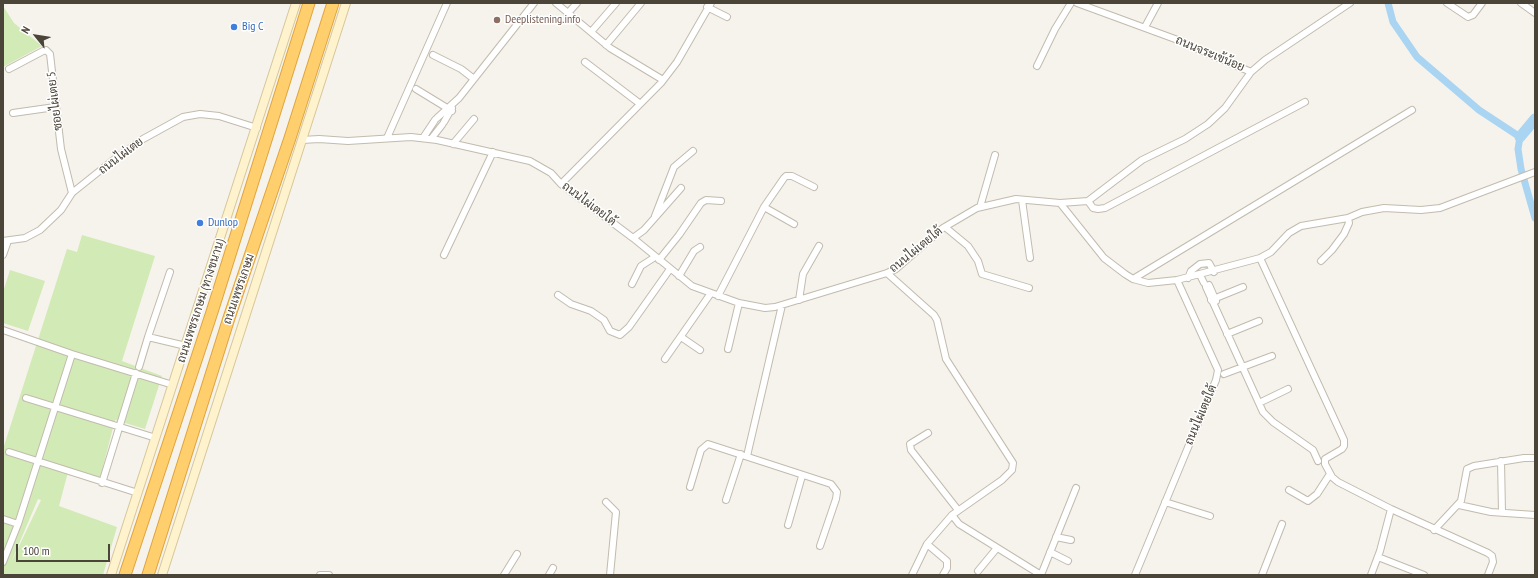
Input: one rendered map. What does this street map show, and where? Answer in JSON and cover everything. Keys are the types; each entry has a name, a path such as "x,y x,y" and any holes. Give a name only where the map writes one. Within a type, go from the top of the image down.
{"highway":[{"name":"ถนนเพชรเกษม","path":"126,575 212,312 310,3"},
{"name":"ถนนเพชรเกษม","path":"148,575 229,318 290,138 333,3"}],"main road":[{"name":"ถนนเพชรเกษม (ทางขนาน)","path":"111,575 257,128 296,3"},
{"path":"162,575 346,3"}],"street":[{"path":"387,138 447,3"},
{"path":"431,139 443,124 451,108 534,3"},
{"path":"556,3 606,45 663,80"},
{"path":"568,13 577,3"},
{"path":"591,32 616,3"},
{"path":"606,45 641,3"},
{"path":"1037,66 1055,29 1071,3"},
{"name":"ถนนจระเข้น้อย","path":"1077,3 1145,27 1251,72 1265,60 1350,3"},
{"path":"1145,27 1158,3"},
{"path":"1447,3 1468,17 1473,15 1482,3"},
{"path":"1522,3 1535,13"},
{"path":"561,184 663,80 687,46 709,5 728,17"},
{"name":"ซอยไผ่เตย 5","path":"10,69 43,51 49,52 61,149 72,193"},
{"path":"433,55 462,69 474,79"},
{"path":"585,62 639,103"},
{"path":"1251,72 1225,108 1208,124 1185,138 1142,160 1088,201 1093,208 1105,208 1305,102"},
{"path":"416,89 451,108"},
{"path":"13,112 56,107"},
{"path":"423,138 436,119 451,108"},
{"path":"1134,279 1412,110"},
{"name":"ถนนไผ่เตย","path":"5,241 25,238 40,230 61,210 72,193 130,148 160,128 183,116 200,114 219,116 257,128"},
{"path":"453,144 474,119"},
{"name":"ถนนไผ่เตยใต้","path":"302,140 319,139 348,141 387,138 423,138 530,161 551,174 561,184 633,238 692,286 739,303 765,308 799,300 896,269 945,227 980,207 1016,199 1060,203 1088,201"},
{"path":"656,216 674,167 693,151"},
{"path":"444,255 493,152"},
{"path":"980,207 995,155"},
{"path":"1060,203 1104,258 1134,279 1148,283 1188,278 1260,258 1271,252 1289,233 1301,226 1348,218 1362,212 1384,208 1421,210 1440,208 1535,172"},
{"path":"718,296 764,207 786,176 797,178 814,187"},
{"path":"633,238 639,234 681,188"},
{"path":"632,284 641,266 657,258 679,236 701,202 706,200 721,201"},
{"path":"1022,200 1030,258"},
{"path":"764,207 794,224"},
{"path":"1321,261 1332,250 1344,234 1349,223 1348,218"},
{"path":"945,227 968,246 978,261 982,274 1029,288"},
{"path":"3,255 5,241"},
{"path":"799,300 803,274 819,246"},
{"path":"679,276 694,251 700,247"},
{"path":"1260,258 1344,440 1344,446 1342,449 1325,459 1325,464 1330,474 1338,482 1391,509 1492,556 1493,562 1488,575"},
{"path":"1188,278 1191,271 1200,264 1209,263 1214,272"},
{"path":"558,295 571,304 591,311 604,320 610,331 620,335 629,327 670,269"},
{"path":"102,483 170,272"},
{"path":"887,273 934,315 937,320 946,359 1012,463 1012,470 1002,480 952,515 927,544 912,575"},
{"path":"1202,274 1213,299 1218,306 1217,310 1242,368 1267,418 1313,450 1318,461"},
{"name":"ถนนไผ่เตยใต้","path":"1135,575 1216,380 1218,370 1177,280"},
{"path":"1213,299 1243,286"},
{"path":"665,359 710,293"},
{"path":"728,350 739,303"},
{"path":"726,500 744,455 782,305"},
{"path":"1227,334 1259,321"},
{"path":"3,330 72,354 138,370 173,385"},
{"path":"148,337 186,346"},
{"path":"681,337 700,350"},
{"path":"3,562 18,524 72,354"},
{"path":"1224,374 1272,356"},
{"path":"1259,403 1288,389"},
{"path":"26,398 156,438"},
{"path":"928,432 910,447 958,510"},
{"path":"690,486 704,446 708,444 802,476 831,484 837,492 836,499 820,546"},
{"path":"9,452 102,483 138,493"},
{"path":"1434,530 1459,505 1467,469 1501,461 1535,458"},
{"path":"1501,461 1502,512"},
{"path":"1289,490 1308,501 1317,494 1330,474"},
{"path":"788,525 802,476"},
{"path":"952,515 959,524 1041,575 1076,488"},
{"path":"606,502 616,512 610,575"},
{"path":"1165,502 1210,516"},
{"path":"1459,505 1482,511 1535,515"},
{"path":"1371,575 1378,557 1391,509"},
{"path":"3,519 18,524"},
{"path":"1262,575 1282,524"},
{"path":"1056,537 1071,540"},
{"path":"927,544 947,561 948,568 943,575"},
{"path":"978,571 997,548"},
{"path":"1050,552 1068,561"},
{"path":"504,575 517,554"},
{"path":"1378,557 1424,575"},
{"path":"549,575 553,568"},
{"path":"320,575 329,575"}],"green space":[{"path":"3,6 14,23 42,46 3,67"},
{"path":"82,235 155,256 122,361 162,376 145,429 115,420 99,482 68,472 59,506 117,527 103,575 3,575 3,449 67,249 77,252","holes":["38,499 41,500 10,565"]},
{"path":"10,270 45,281 28,331 3,323 3,292"}],"waterway":[{"path":"1388,3 1393,22 1417,57 1479,110 1520,137 1518,149 1521,169 1535,218"},
{"path":"1520,137 1535,119"}],"place":[{"name":"Deeplistening.info","path":"497,20"},
{"name":"Big C","path":"234,27"},
{"name":"Dunlop","path":"200,223"}]}
